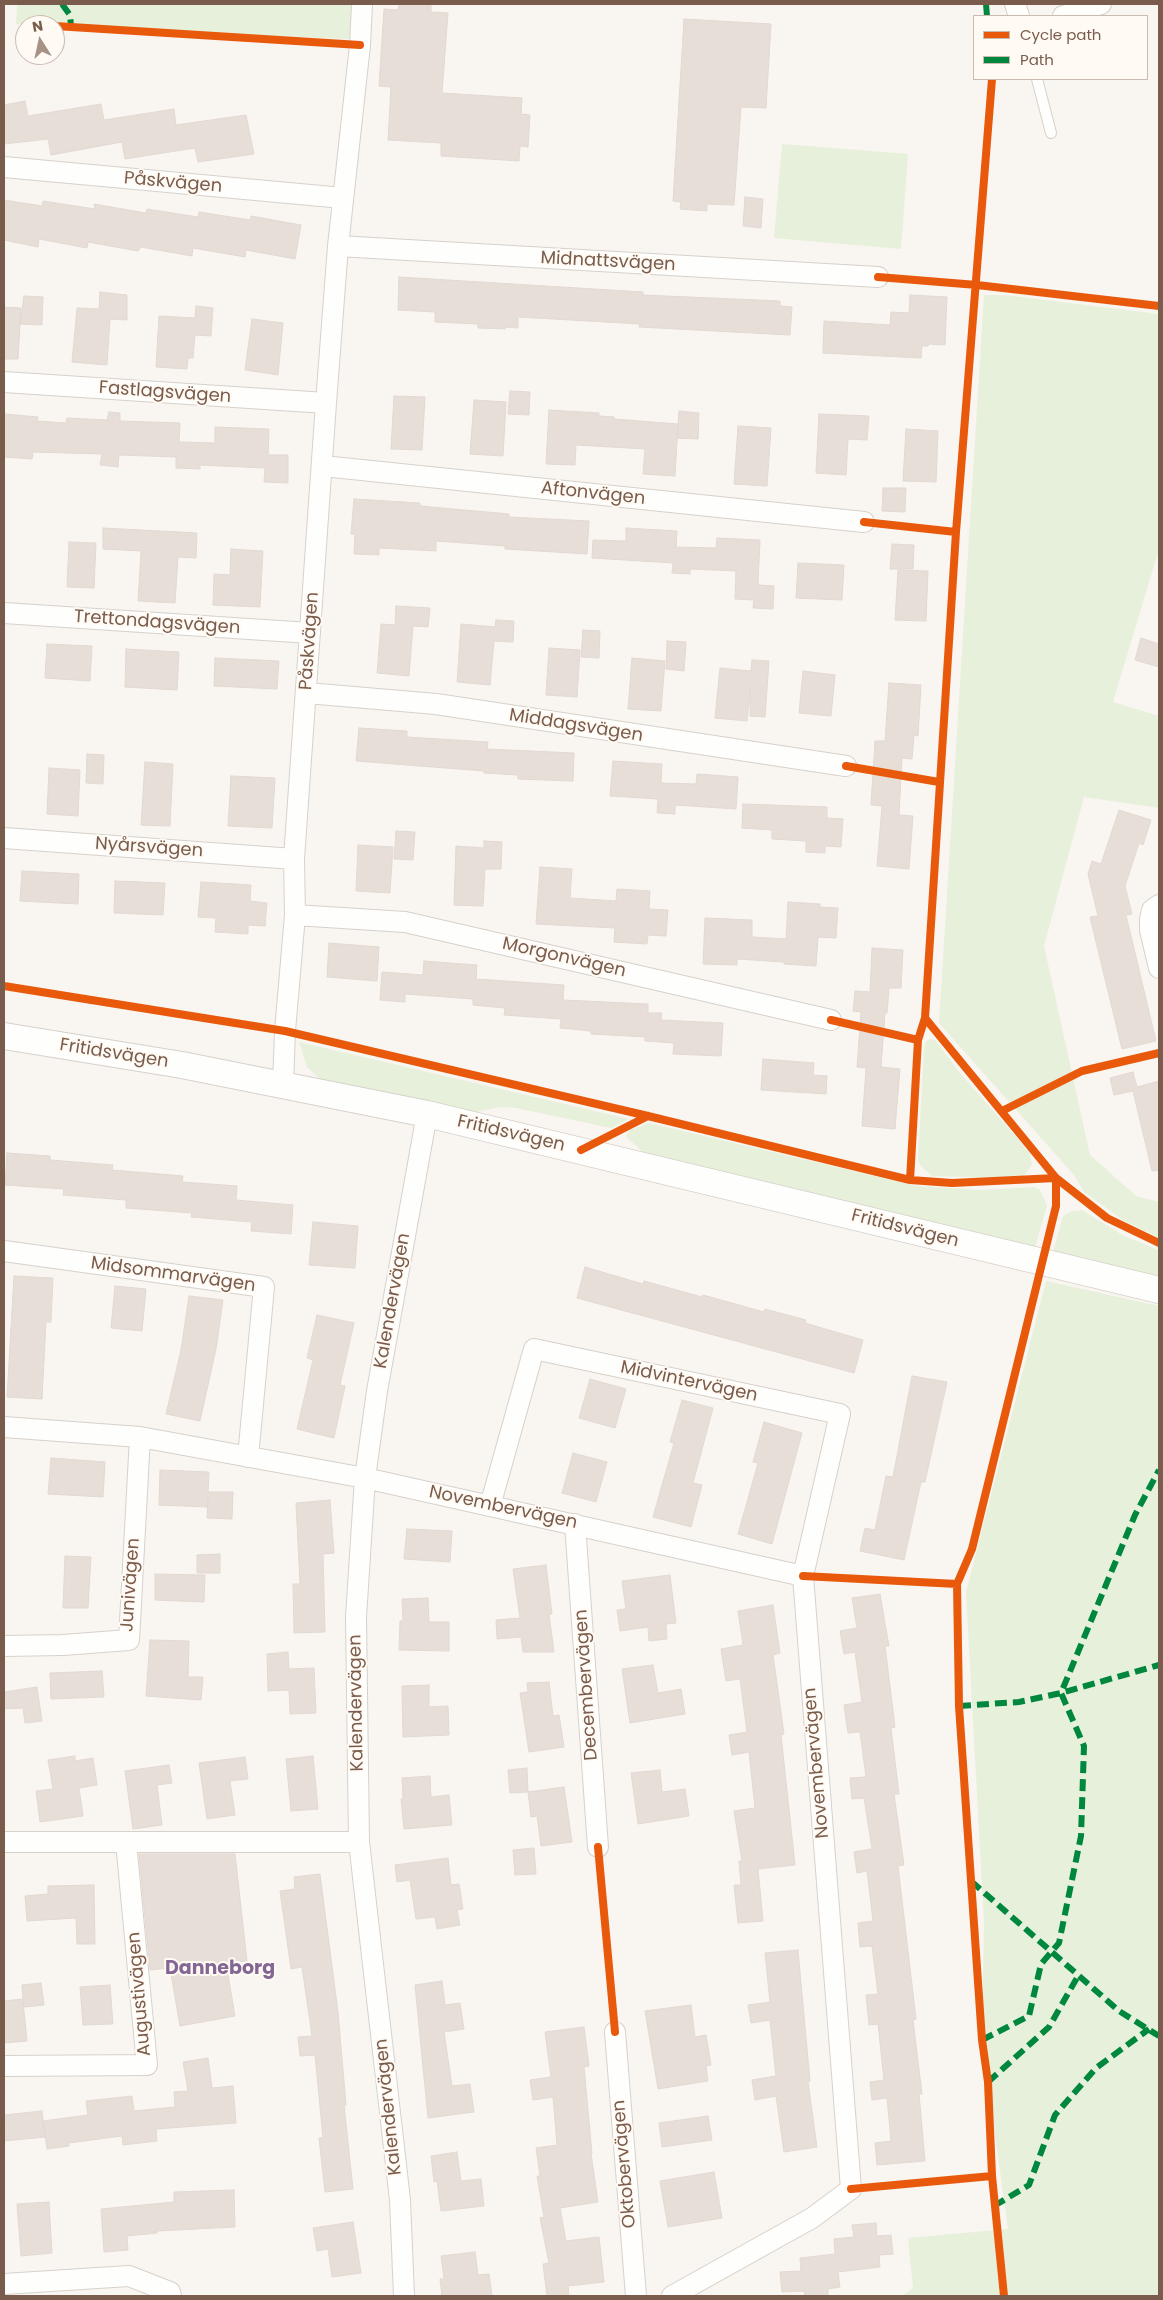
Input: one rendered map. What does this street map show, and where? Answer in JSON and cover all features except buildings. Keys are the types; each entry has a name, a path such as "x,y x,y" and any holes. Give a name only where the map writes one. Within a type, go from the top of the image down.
{"street":[{"name":"Påskvägen","path":"283,1085 285,1031 295,915 294,858 326,403 338,246 360,44 362,4"},
{"path":"1066,15 1101,4"},
{"name":"Påskvägen","path":"4,167 343,198"},
{"name":"Midnattsvägen","path":"338,246 878,277"},
{"name":"Fastlagsvägen","path":"4,382 326,403"},
{"name":"Aftonvägen","path":"322,466 864,522"},
{"name":"Trettondagsvägen","path":"4,613 310,633"},
{"name":"Middagsvägen","path":"306,693 436,704 846,766"},
{"name":"Nyårsvägen","path":"4,838 294,858"},
{"path":"1159,905 1152,910 1150,925 1159,968"},
{"name":"Morgonvägen","path":"295,915 405,922 831,1020"},
{"name":"Fritidsvägen","path":"4,1036 182,1065 427,1114 1159,1290"},
{"name":"Kalendervägen","path":"404,2296 400,2200 359,1842 356,1617 365,1478 389,1318 427,1114"},
{"name":"Midsommarvägen","path":"4,1251 264,1287 248,1457"},
{"name":"Midvintervägen","path":"490,1506 534,1349 840,1414 803,1576"},
{"path":"4,1427 140,1437 365,1478"},
{"name":"Junivägen","path":"4,1646 63,1645 129,1640 140,1437"},
{"name":"Novembervägen","path":"365,1478 803,1576 851,2189 812,2218 672,2296"},
{"name":"Decembervägen","path":"575,1524 598,1847"},
{"path":"4,1842 359,1842"},
{"name":"Augustivägen","path":"4,2066 147,2065 126,1842"},
{"name":"Oktobervägen","path":"615,2032 636,2296"},
{"path":"4,2284 129,2276 170,2292 171,2296"}],"lane":[{"path":"1037,80 1051,133"}],"green space":[{"path":"17,4 367,4 364,40 65,26 65,15 16,15"},
{"path":"782,144 908,154 901,249 774,238"},
{"path":"984,295 1004,295 1159,314 1159,549 1113,702 1159,716 1159,808 1084,797 1044,946 1090,1155 1136,1196 1159,1202 1159,1238 1123,1220 1084,1192 1074,1175 939,1023"},
{"path":"930,1039 935,1040 960,1073 1030,1153 1032,1165 1024,1176 1002,1178 932,1176 921,1166 918,1160 924,1047 926,1041"},
{"path":"299,1042 629,1119 611,1128 516,1108 500,1107 472,1113 320,1079 307,1067"},
{"path":"649,1123 917,1186 982,1190 1034,1187 1040,1190 1047,1206 1035,1247 668,1161 644,1153 625,1136 630,1130"},
{"path":"1082,1210 1124,1236 1159,1250 1159,1276 1053,1252 1063,1216 1072,1211"},
{"path":"1046,1281 1159,1306 1159,2296 902,2296 913,2288 908,2238 1008,2229 982,2040 984,1923 966,1592"}],"marked path":[{"path":"62,4 70,15 71,26"},
{"path":"986,4 987,15"},
{"path":"982,2040 1029,2016 1041,1964 1059,1943 1081,1836 1084,1746 1061,1693 1135,1515 1159,1470"},
{"path":"959,1706 1019,1702 1061,1693 1159,1665"},
{"path":"971,1881 1119,2011 1159,2036"},
{"path":"988,2082 1049,2027 1078,1976"},
{"path":"994,2206 1029,2185 1055,2115 1096,2068 1149,2029"}],"cycle path":[{"path":"65,27 360,45"},
{"path":"992,80 956,532 925,1018 1056,1178 1107,1218 1159,1243"},
{"path":"878,277 977,285 1159,306"},
{"path":"864,522 956,532"},
{"path":"846,766 939,782"},
{"path":"4,986 285,1031 910,1180 952,1183 1056,1178"},
{"path":"910,1180 918,1040 925,1018"},
{"path":"831,1020 918,1040"},
{"path":"1002,1111 1082,1071 1159,1053"},
{"path":"581,1150 648,1116"},
{"path":"1004,2296 992,2176 988,2082 982,2040 959,1706 957,1584 972,1549 1056,1206 1056,1178"},
{"path":"803,1576 957,1584"},
{"path":"598,1847 615,2032"},
{"path":"851,2189 992,2176"}],"district":[{"name":"Danneborg","path":"220,1969"}]}
